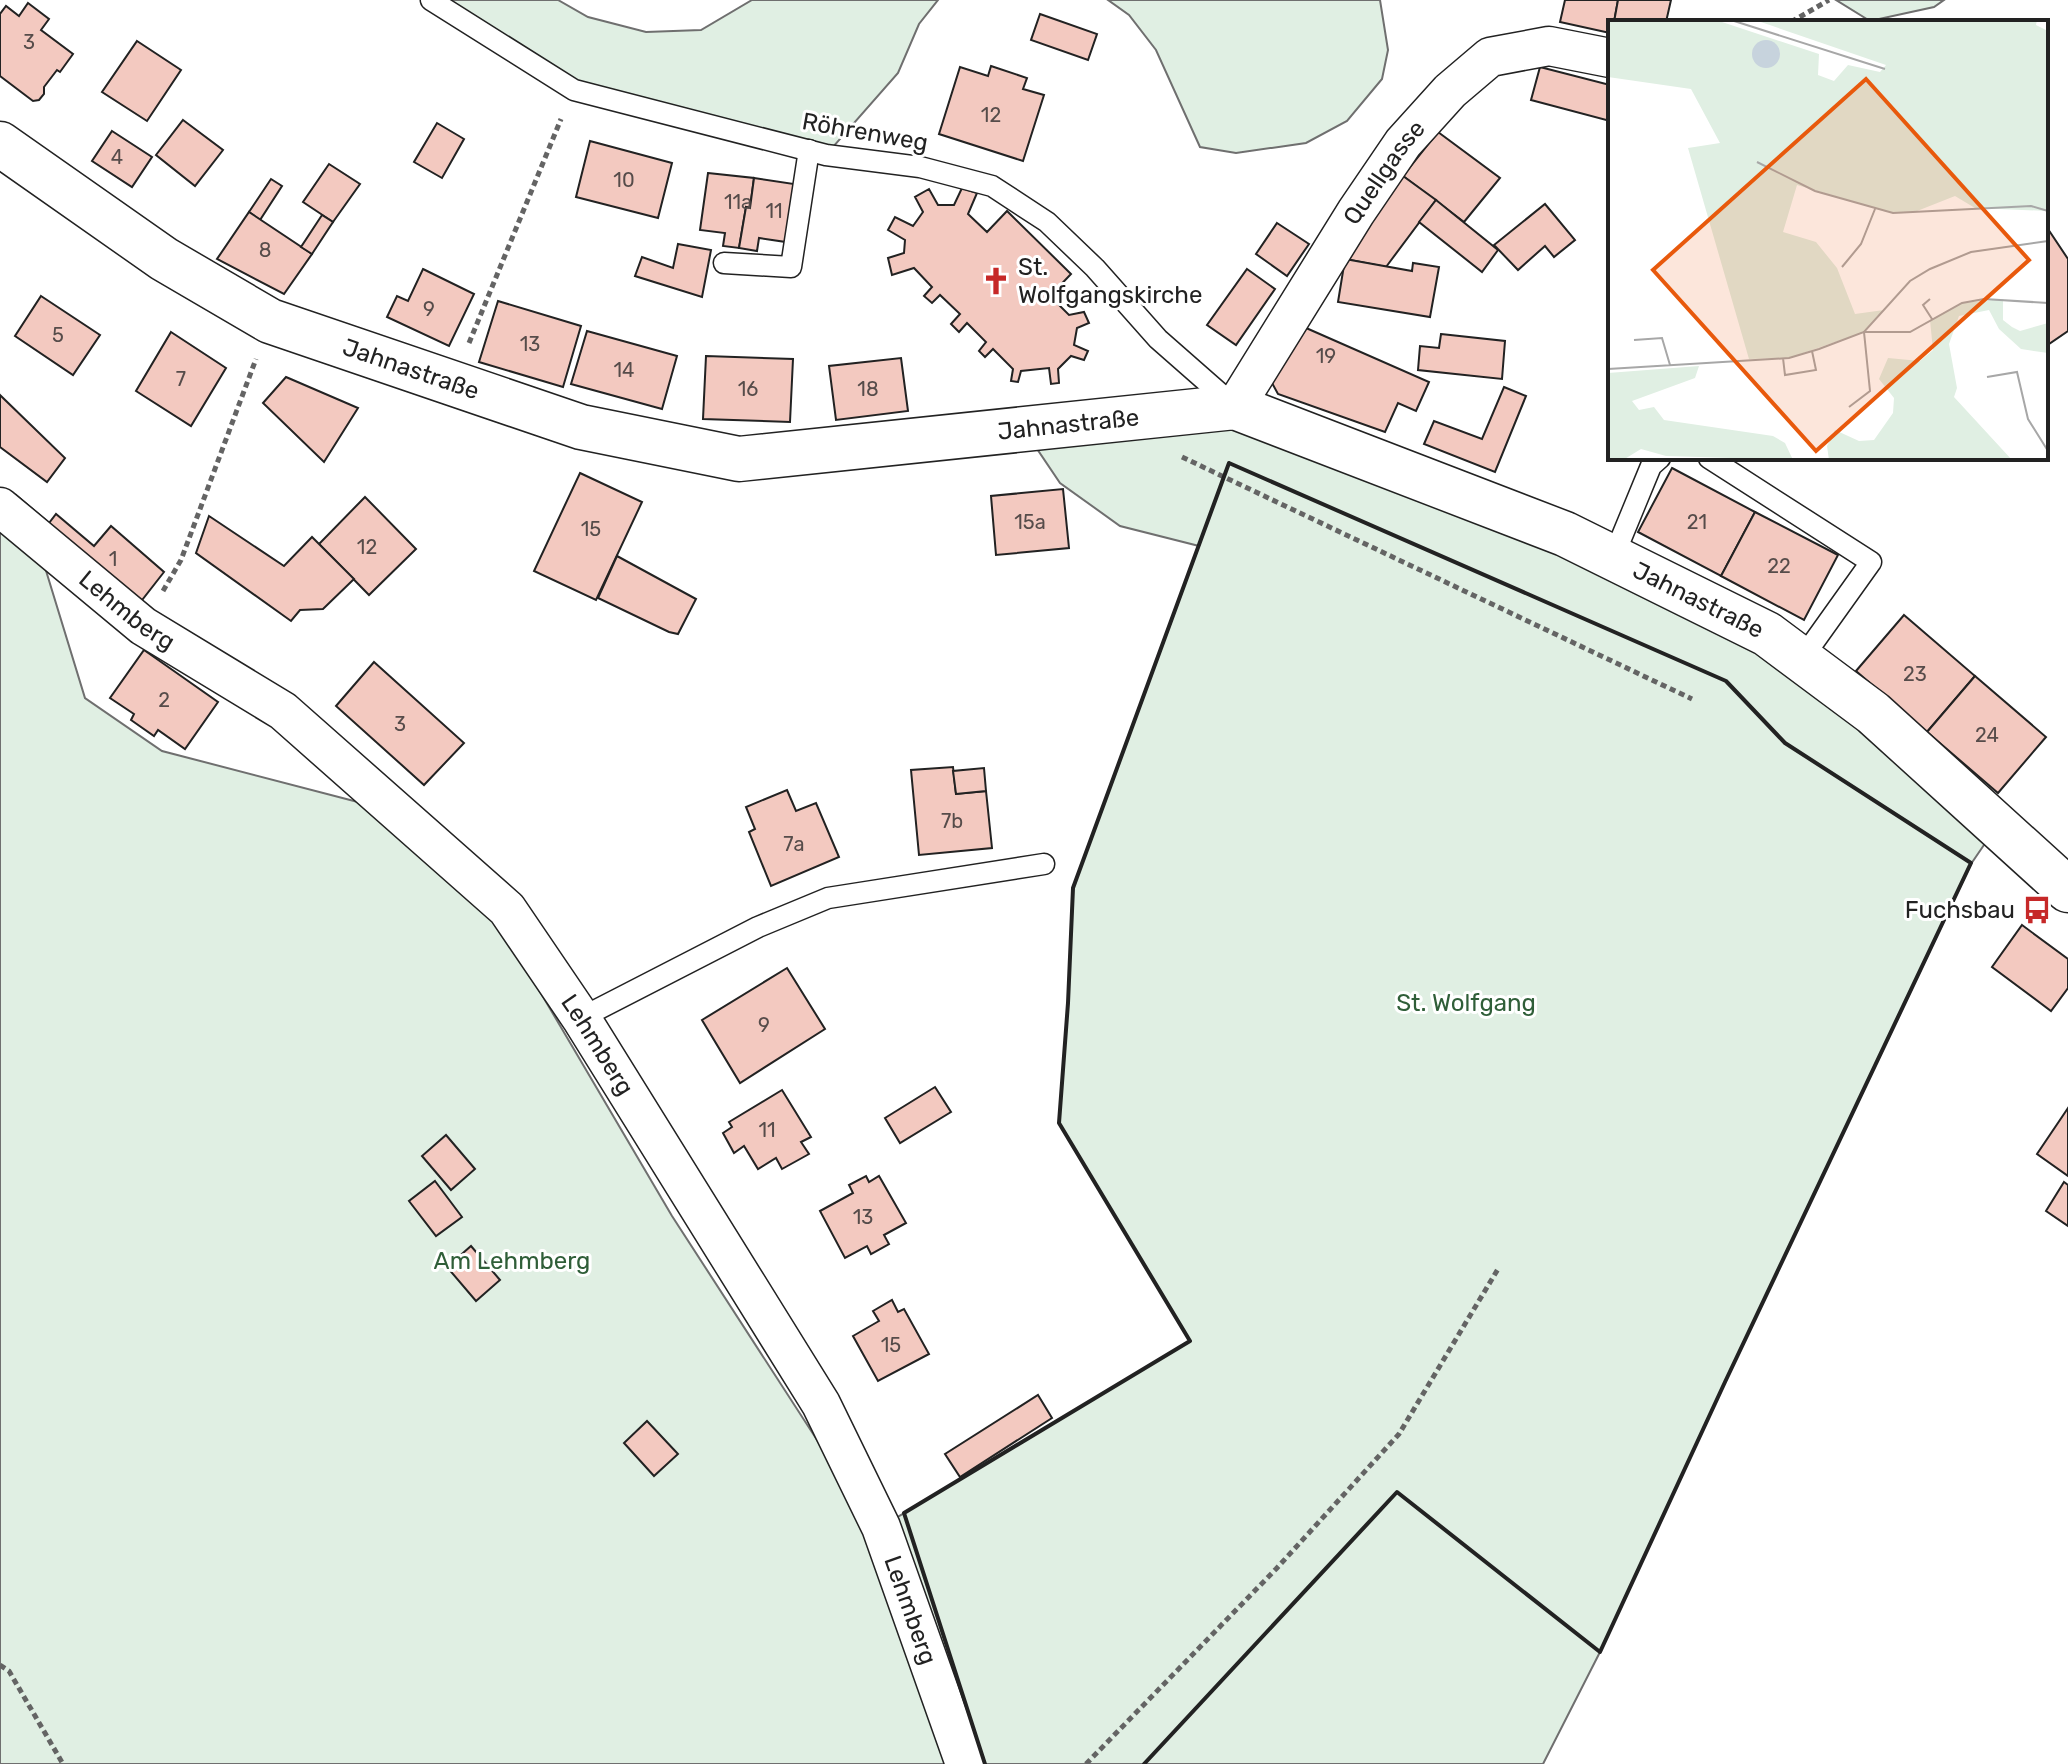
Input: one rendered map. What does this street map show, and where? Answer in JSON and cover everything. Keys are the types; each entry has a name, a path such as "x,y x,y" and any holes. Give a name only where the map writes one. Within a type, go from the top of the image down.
{"street":[{"name":"Quellgasse","path":"1235,407 1356,212 1403,143 1450,91 1490,57 1549,46 1608,58"},
{"name":"Jahnastraße","path":"0,144 164,259 270,321 581,427 739,459 1235,407 1565,534 1767,634 1873,713 2068,890"},
{"name":"Lehmberg","path":"0,507 143,626 283,711 507,909 581,1018 821,1404 881,1527 965,1764"}],"lane":[{"name":"Röhrenweg","path":"431,0 574,90 826,155 920,167 992,186 1047,222 1095,268 1158,339 1235,407"},
{"path":"724,263 791,267 809,150"},
{"path":"1613,558 1651,466 1658,460"},
{"path":"1712,460 1871,562 1801,660"},
{"path":"581,1018 758,927 828,898 1044,864"}],"path":[{"path":"1794,20 1829,0"},
{"path":"452,385 574,90"},
{"path":"143,626 181,560 270,321"},
{"path":"1170,451 1692,699"},
{"path":"1086,1764 1276,1569 1399,1434 1498,1269"},
{"path":"0,1665 9,1671 63,1764"}],"green space":[{"path":"431,0 558,0 588,17 646,32 701,30 752,0 938,0 919,24 898,73 826,155 574,90"},
{"path":"1108,0 1380,0 1388,50 1382,79 1347,121 1306,143 1236,153 1200,147 1156,50 1129,15"},
{"path":"1836,0 1944,0 1934,7 1868,20"},
{"path":"1235,407 1767,634 1986,842 1971,864 1600,1652 1543,1764 0,1764 0,507 36,538 85,698 162,751 400,813 507,909 532,978 672,1216 830,1460 881,1527 1190,1341 1059,1123 1073,888 1199,546 1120,526 1060,483 1023,428"}],"building":[{"path":"1565,0 1618,0 1614,20 1608,20 1608,33 1560,22"},
{"path":"1618,0 1671,0 1666,20 1614,20"},
{"path":"28,3 49,19 41,30 73,54 44,87 44,94 39,100 33,101 0,76 0,14 6,6 19,16"},
{"path":"1040,14 1097,34 1088,60 1031,40"},
{"path":"137,41 181,70 147,121 102,92"},
{"path":"991,66 1027,78 1023,89 1044,95 1023,161 939,134 960,67 988,76"},
{"path":"1540,67 1608,84 1608,120 1531,100"},
{"path":"183,120 223,150 195,186 156,155"},
{"path":"437,123 464,139 442,178 414,162"},
{"path":"112,131 152,157 132,187 92,161"},
{"path":"1438,132 1500,178 1464,222 1403,176"},
{"path":"590,141 672,163 658,218 576,197"},
{"path":"329,164 360,184 333,222 303,202"},
{"path":"708,173 754,178 739,248 723,246 725,233 700,230"},
{"path":"1403,176 1436,200 1386,267 1345,259"},
{"path":"754,178 794,184 786,242 759,238 757,251 739,248"},
{"path":"271,179 282,186 260,220 249,212"},
{"name":"St. Wolfgangskirche","path":"962,188 977,193 968,214 987,232 1007,211 1071,274 1050,296 1069,315 1084,312 1089,323 1077,328 1074,345 1088,351 1084,360 1071,356 1058,369 1059,383 1051,384 1049,368 1021,371 1018,382 1011,381 1013,369 993,349 985,357 979,351 986,342 967,323 959,332 951,324 960,314 940,295 932,303 924,296 932,287 914,268 892,275 888,258 904,253 905,240 888,230 895,217 913,226 923,212 915,197 929,189 938,205 954,205"},
{"path":"1436,200 1498,250 1482,272 1419,222"},
{"path":"1545,204 1575,240 1554,257 1545,246 1518,270 1494,245"},
{"path":"249,212 312,254 284,294 217,259"},
{"path":"322,215 333,222 312,254 301,247"},
{"path":"1277,223 1309,244 1287,276 1256,254"},
{"path":"2048,229 2068,259 2068,331 2048,345"},
{"path":"678,244 711,250 702,297 635,276 642,257 673,268"},
{"path":"1345,259 1412,271 1413,263 1439,267 1430,317 1338,302"},
{"path":"423,269 474,294 449,346 387,317 397,296 408,301"},
{"path":"1247,269 1275,289 1236,345 1207,325"},
{"path":"41,296 100,335 73,375 15,336"},
{"path":"498,301 581,326 563,387 479,362"},
{"path":"1297,324 1429,382 1416,411 1398,403 1385,432 1278,394 1272,383"},
{"path":"587,331 677,356 662,409 571,384"},
{"path":"171,332 226,368 191,426 136,391"},
{"path":"1441,334 1505,341 1502,379 1418,370 1420,346 1439,348"},
{"path":"706,356 793,359 790,422 703,419"},
{"path":"901,358 908,411 836,420 829,366"},
{"path":"286,377 358,408 324,462 263,403"},
{"path":"1504,387 1526,396 1495,472 1424,444 1434,421 1482,439"},
{"path":"0,395 65,458 47,482 0,447"},
{"path":"1672,468 1755,512 1721,576 1638,532"},
{"path":"580,473 642,502 596,600 534,571"},
{"path":"1063,489 1069,548 996,555 991,496"},
{"path":"16,495 49,523 56,514 94,546 111,526 164,572 135,609 10,502"},
{"path":"365,497 416,549 369,595 319,544"},
{"path":"1755,512 1838,555 1804,620 1721,576"},
{"path":"209,516 284,566 312,537 354,579 323,609 300,610 291,621 196,553"},
{"path":"617,556 696,599 678,634 598,598"},
{"path":"1904,615 1975,676 1927,732 1856,671"},
{"path":"144,650 218,702 185,749 158,730 154,736 131,720 134,714 110,698"},
{"path":"374,662 464,743 424,785 336,706"},
{"path":"1975,676 2046,737 1998,793 1927,732"},
{"path":"953,767 956,794 986,791 992,848 919,855 911,770"},
{"path":"984,768 986,791 956,794 953,771"},
{"path":"787,790 796,811 816,803 839,857 771,886 749,832 755,829 746,807"},
{"path":"2022,925 2068,959 2068,988 2051,1011 1992,967"},
{"path":"787,968 825,1029 740,1083 702,1020"},
{"path":"935,1087 951,1112 900,1143 885,1118"},
{"path":"782,1090 811,1137 801,1142 809,1154 782,1169 776,1158 758,1169 744,1146 734,1153 723,1133 732,1127 729,1122"},
{"path":"2068,1108 2068,1176 2037,1154"},
{"path":"446,1135 475,1169 451,1190 422,1156"},
{"path":"866,1176 869,1182 879,1176 906,1223 884,1235 889,1244 871,1254 867,1246 845,1258 820,1211 853,1193 849,1185"},
{"path":"435,1181 462,1217 436,1236 409,1201"},
{"path":"2064,1182 2068,1185 2068,1226 2046,1211"},
{"path":"471,1246 500,1280 476,1301 447,1267"},
{"path":"892,1300 898,1312 904,1309 929,1354 878,1381 853,1336 879,1321 873,1311"},
{"path":"1038,1395 1052,1418 960,1477 945,1454"},
{"path":"647,1421 678,1454 654,1476 624,1443"}],"wall":[{"path":"985,1764 904,1513 1190,1341 1059,1123 1073,888 1229,463 1726,681 1785,743 1971,863 1600,1652 1397,1492 1144,1764"}],"place":[{"name":"St. Wolfgangskirche","path":"996,281"},
{"name":"Fuchsbau","path":"2037,910"}],"park label":[{"name":"St. Wolfgang","path":"1466,1003"},
{"name":"Am Lehmberg","path":"512,1261"}]}
